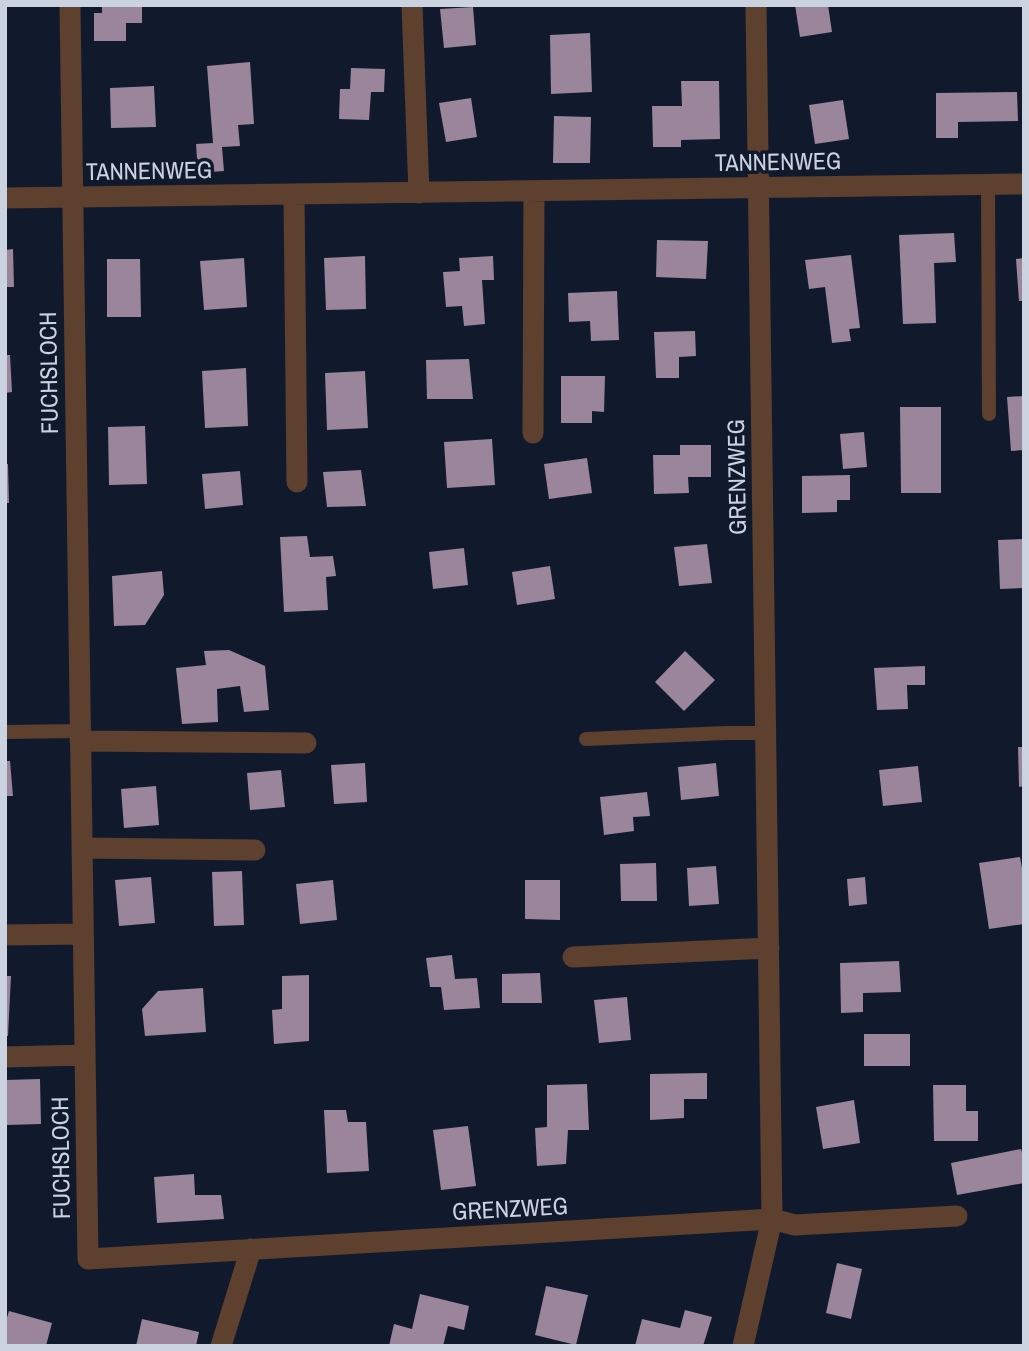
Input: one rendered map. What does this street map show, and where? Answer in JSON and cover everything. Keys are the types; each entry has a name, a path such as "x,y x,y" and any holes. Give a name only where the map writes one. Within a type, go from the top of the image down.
{"street":[{"name":"FUCHSLOCH","path":"70,5 88,1259"},
{"path":"412,5 419,193"},
{"name":"GRENZWEG","path":"743,1346 772,1219 756,5"},
{"name":"TANNENWEG","path":"5,198 1024,184"},
{"path":"533,433 534,191"},
{"path":"293,195 297,482"},
{"path":"80,736 306,743"},
{"path":"82,848 255,850"},
{"path":"5,935 83,934"},
{"path":"573,957 769,948"},
{"path":"5,1057 85,1055"},
{"name":"GRENZWEG","path":"88,1259 772,1219 795,1225 957,1216"},
{"path":"221,1346 251,1250"}],"lane":[{"path":"988,185 989,414"},
{"path":"5,732 80,736"},
{"path":"586,739 766,733"}],"building":[{"path":"102,5 142,5 142,23 126,23 126,41 94,41 94,13 102,13"},
{"path":"795,5 828,5 832,32 800,37"},
{"path":"473,7 476,45 444,48 440,9"},
{"path":"590,33 592,92 551,94 550,35"},
{"path":"250,62 254,124 238,125 240,146 222,147 224,171 198,173 196,144 213,143 207,66"},
{"path":"351,68 385,69 384,92 371,92 369,120 339,119 340,89 350,89"},
{"path":"681,81 719,81 720,139 681,140 681,147 653,147 652,106 682,106"},
{"path":"154,86 156,127 111,128 110,88"},
{"path":"1017,92 1018,121 958,122 958,138 936,138 936,93"},
{"path":"471,98 477,137 446,142 439,103"},
{"path":"843,100 849,139 815,144 809,105"},
{"path":"554,116 591,117 590,163 553,163"},
{"path":"954,233 956,262 934,263 936,323 903,324 899,235"},
{"path":"657,240 708,241 706,279 656,277"},
{"path":"13,249 14,287 5,287 5,250"},
{"path":"851,255 860,328 849,329 851,341 832,343 825,287 809,289 805,260"},
{"path":"365,256 366,309 326,310 324,258"},
{"path":"493,256 494,280 482,280 485,324 464,326 462,306 446,307 443,272 460,271 459,258"},
{"path":"244,258 247,307 204,310 200,261"},
{"path":"1024,258 1024,301 1019,301 1016,259"},
{"path":"107,259 140,259 141,317 107,317"},
{"path":"617,291 619,340 591,341 590,321 569,322 568,293"},
{"path":"695,331 696,356 679,357 679,378 656,378 654,332"},
{"path":"5,355 10,355 12,392 5,393"},
{"path":"469,359 473,399 427,399 426,360"},
{"path":"246,368 248,426 205,428 202,371"},
{"path":"365,371 368,428 327,430 325,373"},
{"path":"561,376 605,376 604,412 592,411 592,423 561,423"},
{"path":"1024,396 1024,450 1011,451 1007,397"},
{"path":"900,407 941,407 941,493 901,493"},
{"path":"145,426 147,484 109,485 108,427"},
{"path":"864,432 867,467 843,469 840,434"},
{"path":"492,439 495,485 447,488 444,442"},
{"path":"680,445 711,445 711,477 688,477 689,493 654,494 653,455 680,455"},
{"path":"587,458 592,493 549,499 544,464"},
{"path":"5,464 8,464 9,503 5,503"},
{"path":"361,470 366,506 327,507 323,472"},
{"path":"240,471 243,505 205,509 202,474"},
{"path":"850,475 850,500 837,500 837,512 802,513 802,476"},
{"path":"307,536 310,557 333,556 336,576 326,577 328,610 284,612 280,537"},
{"path":"1024,539 1024,588 1000,589 998,540"},
{"path":"707,544 712,583 679,586 674,547"},
{"path":"464,548 468,585 433,589 429,552"},
{"path":"550,566 555,599 517,605 512,572"},
{"path":"162,571 164,595 145,625 114,626 112,576"},
{"path":"229,650 265,666 269,710 244,712 240,686 217,689 218,722 182,724 176,668 206,665 204,651"},
{"path":"685,651 715,680 684,711 655,682"},
{"path":"925,666 925,685 907,685 908,709 877,710 874,668"},
{"path":"1018,747 1024,747 1024,786 1019,787"},
{"path":"5,761 10,761 13,796 5,796"},
{"path":"365,763 367,802 334,804 331,765"},
{"path":"716,763 719,796 681,800 678,767"},
{"path":"918,766 922,802 883,806 879,770"},
{"path":"281,770 285,807 250,810 247,773"},
{"path":"156,786 159,825 124,828 121,789"},
{"path":"647,792 650,816 633,817 634,831 604,835 600,797"},
{"path":"1020,857 1024,879 1024,924 989,929 979,863"},
{"path":"656,863 657,901 621,901 620,864"},
{"path":"716,866 719,904 689,906 687,868"},
{"path":"242,871 244,925 214,926 212,872"},
{"path":"151,877 155,923 119,926 115,880"},
{"path":"865,877 867,904 849,906 847,879"},
{"path":"333,880 337,920 300,924 296,884"},
{"path":"525,880 560,880 560,920 525,919"},
{"path":"452,955 455,979 477,978 480,1008 444,1010 441,987 430,987 426,958"},
{"path":"899,961 901,992 863,993 863,1012 841,1013 840,963"},
{"path":"540,973 542,1003 502,1003 502,974"},
{"path":"309,975 309,1041 274,1044 272,1010 282,1009 282,976"},
{"path":"5,976 11,976 8,1036 5,1036"},
{"path":"203,988 206,1032 145,1036 142,1009 158,991"},
{"path":"627,997 631,1040 599,1043 594,1000"},
{"path":"864,1034 910,1034 910,1066 864,1066"},
{"path":"707,1073 707,1099 684,1099 684,1118 650,1120 650,1074"},
{"path":"40,1079 41,1124 7,1125 5,1080"},
{"path":"587,1084 589,1130 568,1130 566,1164 537,1166 535,1128 547,1127 547,1085"},
{"path":"933,1085 966,1085 966,1111 978,1111 978,1141 934,1141"},
{"path":"854,1100 860,1143 823,1149 816,1107"},
{"path":"324,1110 346,1110 348,1122 366,1122 369,1171 327,1173"},
{"path":"468,1126 476,1186 441,1190 433,1130"},
{"path":"1021,1149 1024,1183 957,1195 951,1163"},
{"path":"194,1174 195,1195 221,1195 224,1219 157,1223 154,1177"},
{"path":"837,1263 862,1269 851,1319 826,1313"},
{"path":"546,1286 588,1295 576,1345 535,1335"},
{"path":"420,1294 469,1306 464,1330 448,1326 443,1346 389,1346 394,1324 412,1329"},
{"path":"685,1310 712,1317 703,1346 635,1346 642,1319 680,1328"},
{"path":"9,1311 52,1323 46,1346 5,1346 5,1324"},
{"path":"142,1319 199,1332 196,1346 136,1346"}]}
